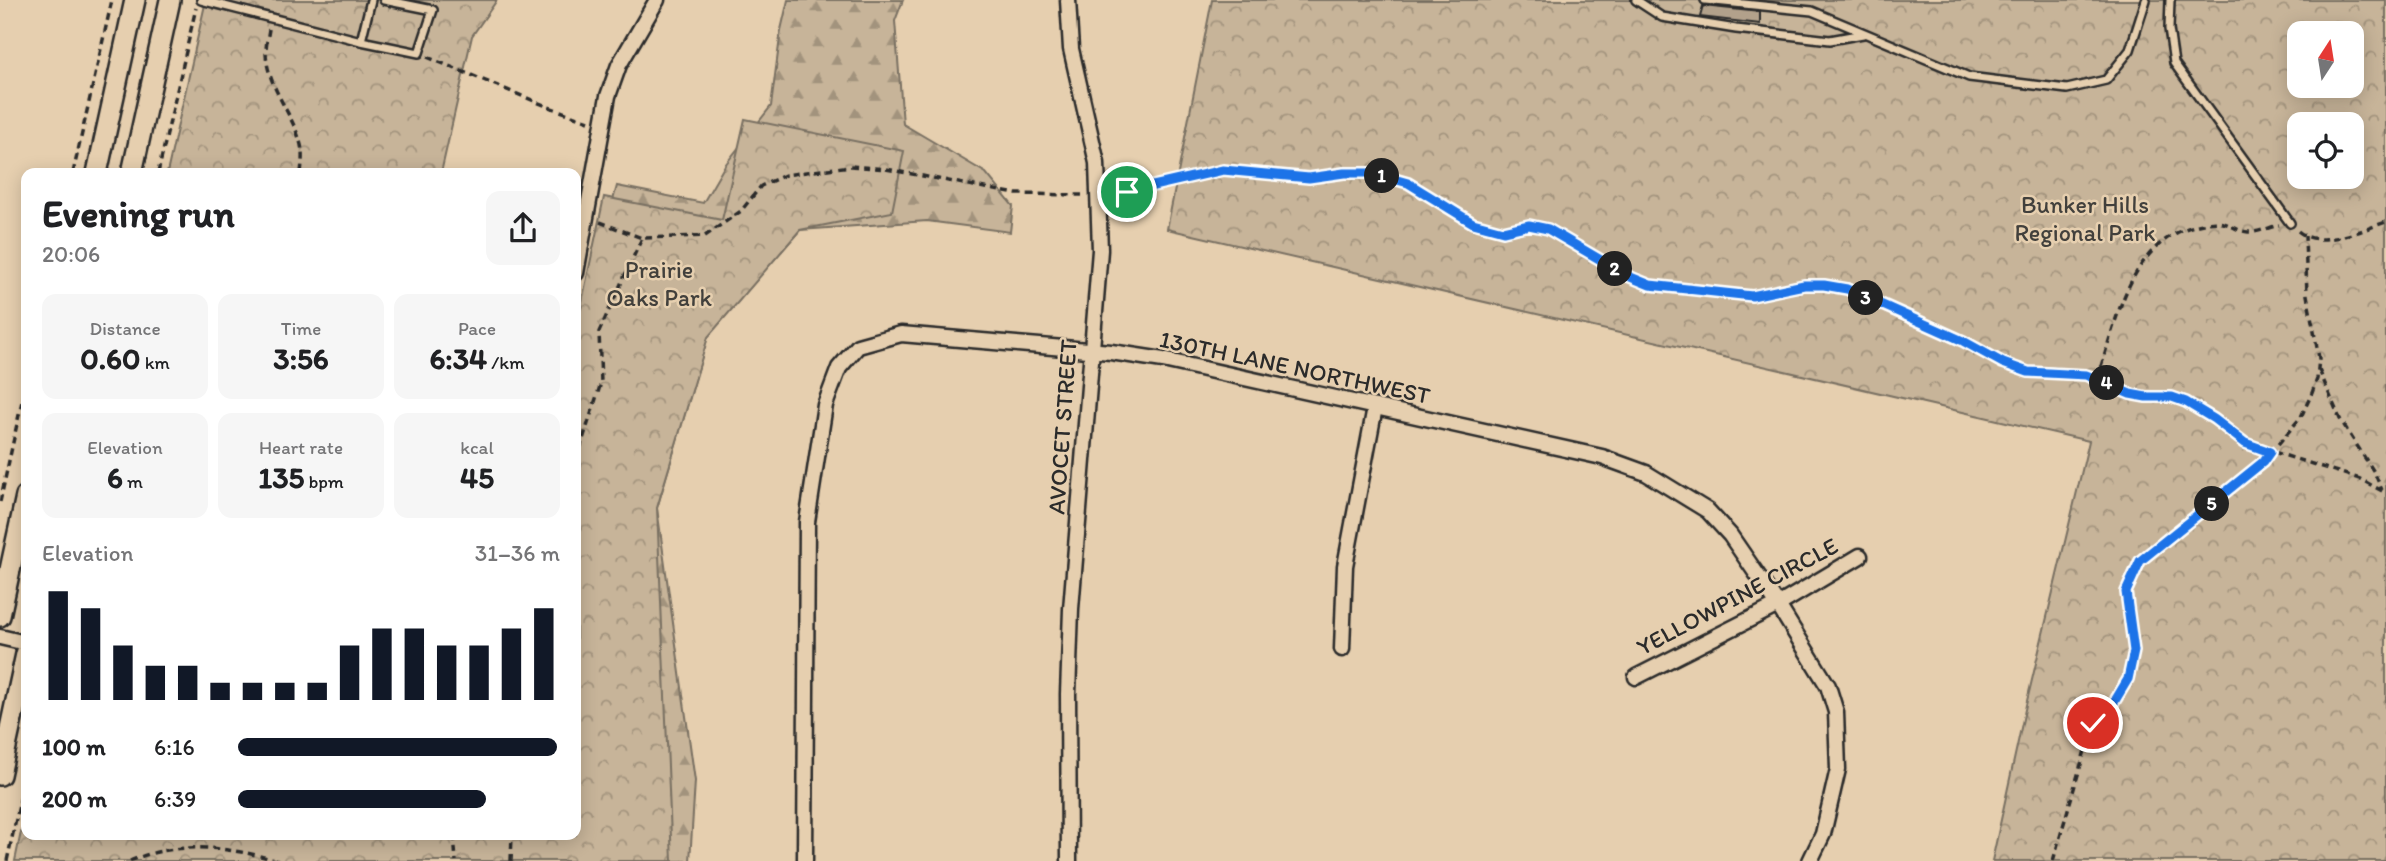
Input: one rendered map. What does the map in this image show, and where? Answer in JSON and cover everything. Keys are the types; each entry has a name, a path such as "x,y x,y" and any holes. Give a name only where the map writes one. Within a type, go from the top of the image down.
{"main road":[{"path":"98,168 135,0"},
{"path":"133,168 170,0"},
{"path":"0,617 21,519"},
{"path":"0,775 21,677"}],"street":[{"path":"581,244 608,96 619,65 657,0"},
{"name":"AVOCET STREET","path":"1068,0 1071,49 1097,163 1100,250 1071,609 1068,694 1069,861"},
{"name":"130TH LANE NORTHWEST","path":"805,861 807,522 825,405 839,368 858,346 901,334 1091,350 1163,360 1602,457 1646,473 1707,511 1730,535 1828,686 1836,712 1838,769 1823,834 1810,861"},
{"path":"1342,649 1345,566 1375,407"},
{"name":"YELLOWPINE CIRCLE","path":"1636,677 1777,605 1860,556"},
{"path":"0,638 21,642"}],"lane":[{"path":"201,0 419,53 433,10 384,0"},
{"path":"362,41 371,0"},
{"path":"1636,0 1662,17 1736,29 1830,40 1864,34"},
{"path":"1705,0 1812,11 1969,78 2067,89 2106,80 2130,50 2146,0"},
{"path":"2170,0 2169,29 2174,63 2290,223"}],"path":[{"path":"74,168 112,0"},
{"path":"159,168 195,11"},
{"path":"271,19 266,51 268,66 299,141 301,168"},
{"path":"419,53 549,107 603,124"},
{"path":"586,215 642,238 705,236 741,211 761,186 785,176 850,166 886,169 1016,194 1080,195"},
{"path":"1117,193 1223,170 1309,178 1344,173 1373,173 1408,183 1485,228 1503,231 1529,225 1548,229 1628,276 1650,285 1752,296 1804,285 1847,289 1963,341 2003,363 2028,372 2086,375 2130,394 2172,397 2186,402 2245,443 2360,479 2384,492"},
{"path":"2097,378 2128,284 2140,264 2155,248 2178,232 2204,223 2222,221 2247,232 2290,223"},
{"path":"2053,861 2093,723 2113,704 2128,679 2134,651 2126,592 2140,561 2263,462 2301,417 2312,393 2319,358 2307,295 2305,236 2342,237 2386,222"},
{"path":"581,445 601,383 599,332 642,238"},
{"path":"2318,368 2340,419 2384,492"},
{"path":"0,502 21,406"},
{"path":"6,861 21,796"},
{"path":"454,840 456,861"},
{"path":"511,861 512,840"},
{"path":"130,861 163,849 206,847 279,861"}],"green space":[{"path":"206,0 497,0 472,36 442,168 168,168"},
{"name":"Prairie Oaks Park","path":"788,0 903,0 895,21 903,124 986,173 1013,206 1010,232 927,221 800,230 708,336 657,508 695,781 690,861 41,861 473,840 581,840 581,313 617,186 703,203 725,165 771,106 781,30"},
{"name":"Bunker Hills Regional Park","path":"1212,0 2386,0 2386,861 1992,861 2089,441 1167,229"},
{"name":"Prairie Oaks Park","path":"745,119 904,151 892,212 800,230 708,337 657,508 672,861 15,861 21,832 21,840 581,840 581,306 604,197 722,220"}],"building":[{"path":"1703,6 1760,12 1760,24 1700,17"}],"route":[{"path":"1127,192 1223,170 1309,178 1344,173 1373,173 1408,183 1485,228 1503,231 1529,225 1548,229 1628,276 1650,285 1752,296 1804,285 1847,289 1963,341 2003,363 2028,372 2086,375 2130,394 2172,397 2186,402 2245,443 2270,452 2263,462 2140,561 2126,592 2134,651 2128,679 2113,704 2093,723"}]}
